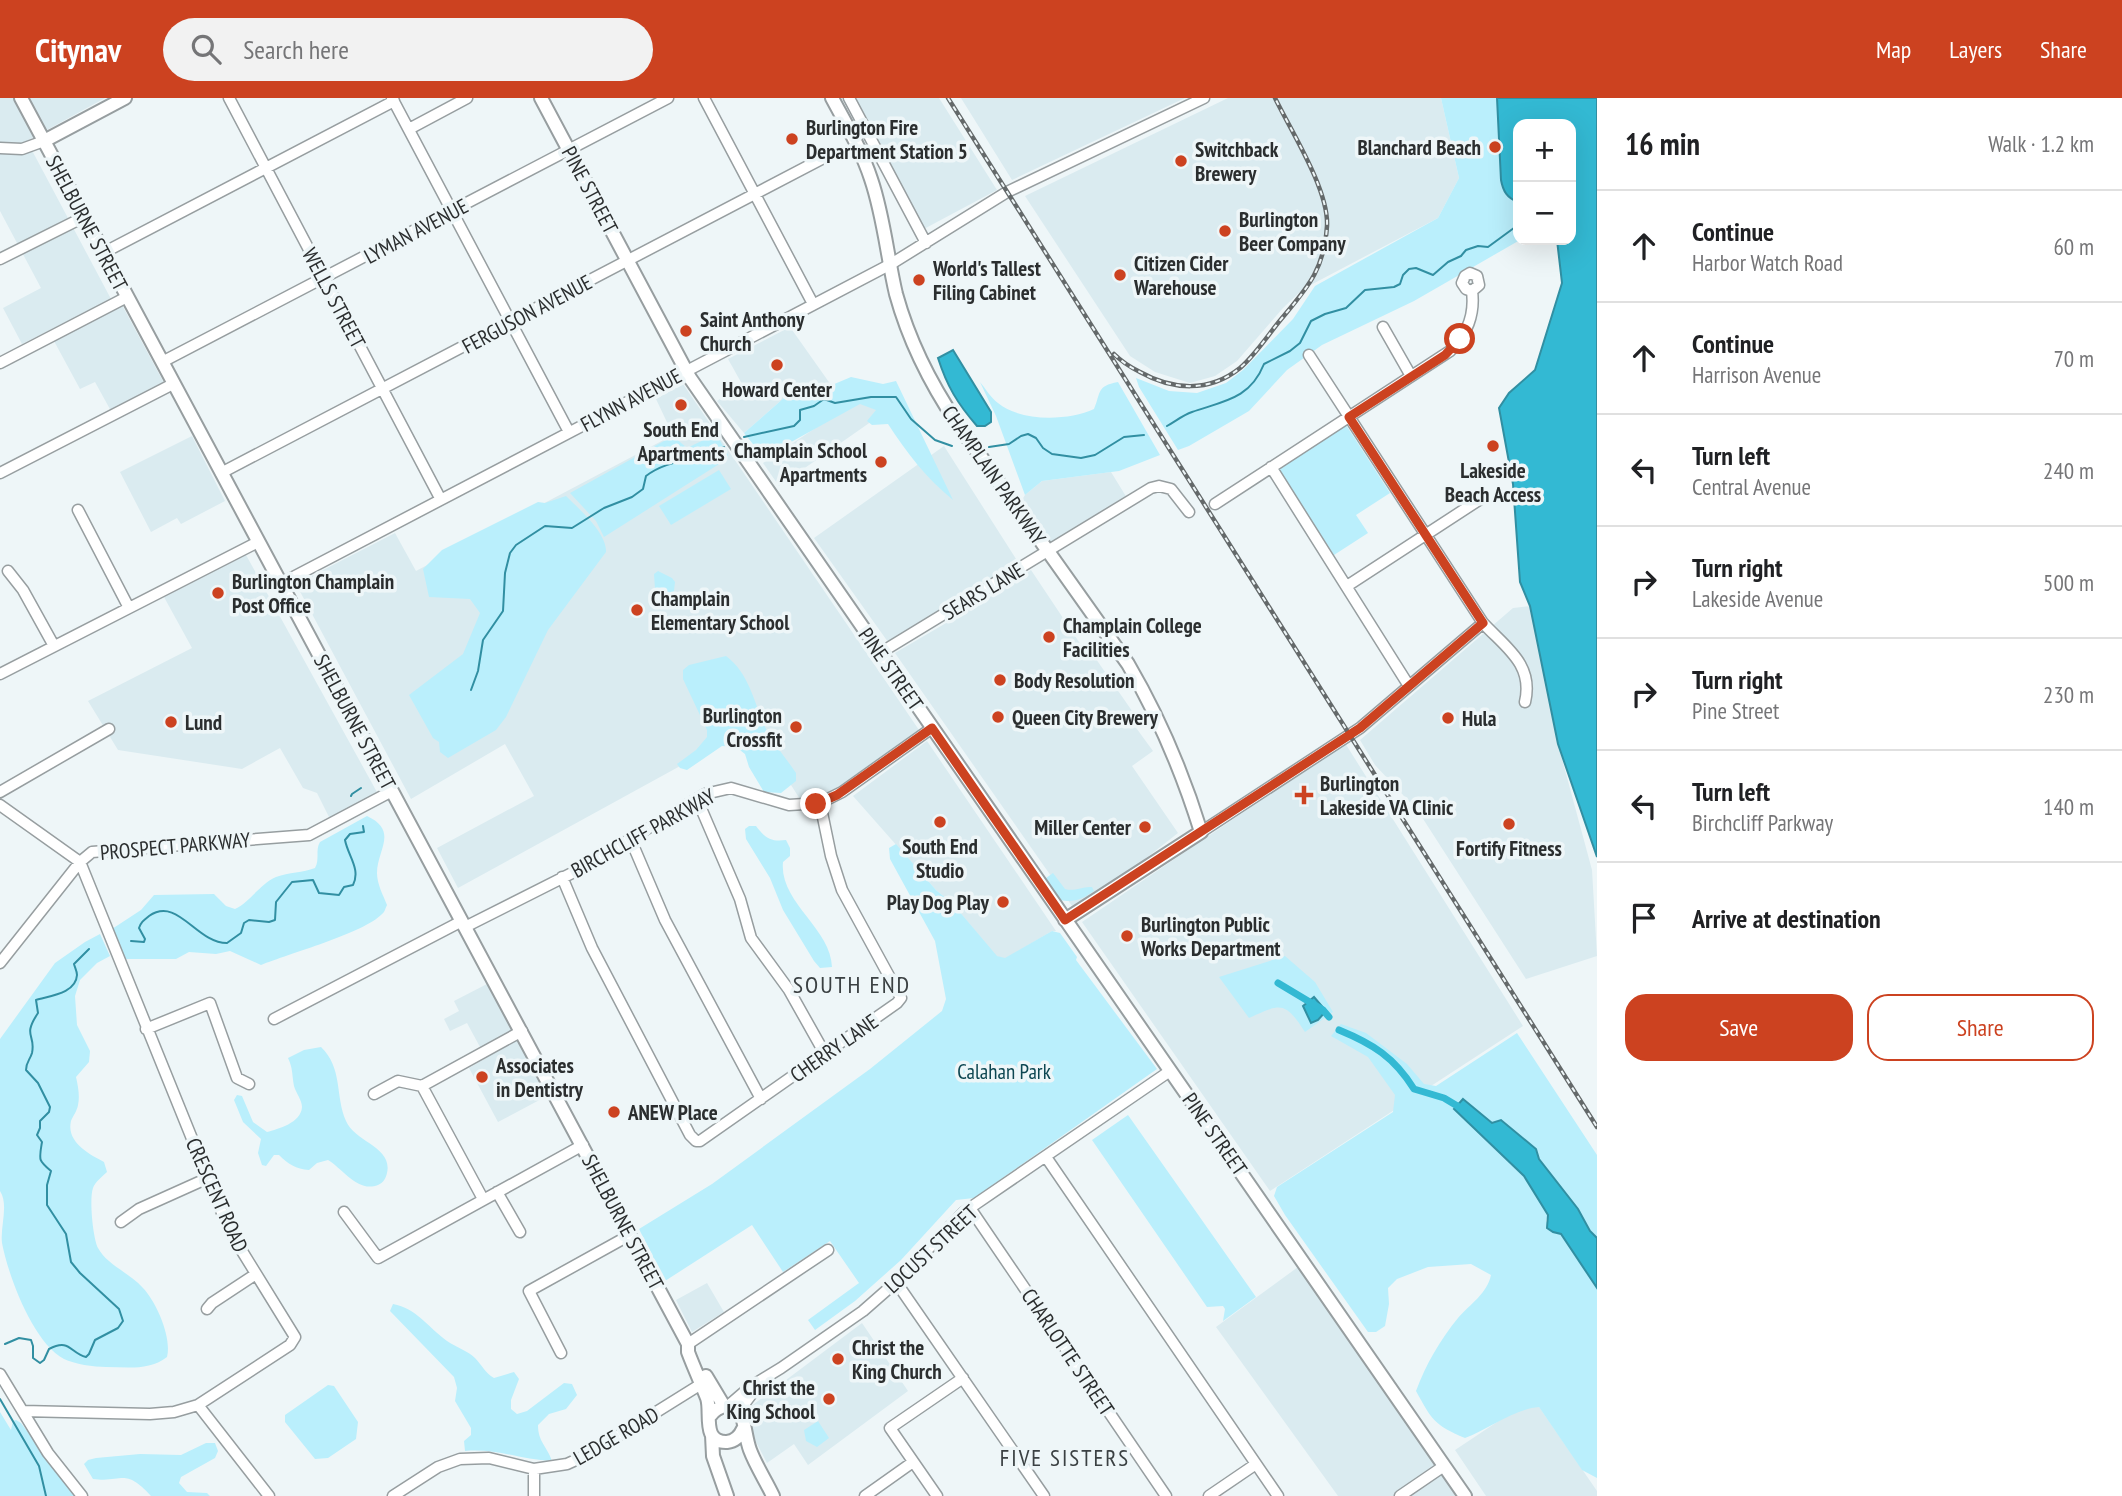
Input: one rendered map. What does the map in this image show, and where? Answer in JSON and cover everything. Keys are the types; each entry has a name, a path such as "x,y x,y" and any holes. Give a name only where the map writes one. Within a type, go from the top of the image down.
{"main road":[{"name":"SHELBURNE STREET","path":"21,98 583,1145 688,1346 688,1352 704,1381 726,1406 740,1414"},
{"path":"44,141 125,98"},
{"name":"PINE STREET","path":"541,98 685,371 1465,1496"},
{"name":"CHAMPLAIN PARKWAY","path":"832,98 870,177 879,204 897,296 920,360 937,393 1112,640 1144,690 1186,788 1201,832"},
{"path":"1065,920 1201,832"},
{"name":"SHELBURNE STREET","path":"704,1381 712,1451 727,1496"},
{"path":"710,1416 716,1409 726,1406"},
{"path":"740,1414 751,1453 773,1496"},
{"path":"717,1464 721,1449 743,1429"},
{"path":"712,1435 751,1453"}],"street":[{"name":"WELLS STREET","path":"229,98 440,498"},
{"path":"409,129 467,98"},
{"name":"LYMAN AVENUE","path":"162,362 668,98"},
{"path":"704,98 813,304"},
{"path":"849,98 926,243"},
{"name":"FLYNN AVENUE","path":"280,584 891,264 1007,192 1204,98"},
{"path":"103,253 393,100 569,432"},
{"path":"0,148 22,149 44,141"},
{"name":"FERGUSON AVENUE","path":"221,473 833,153"},
{"path":"0,259 84,217"},
{"path":"1215,504 1445,355 1458,342 1470,318 1472,291"},
{"path":"0,363 127,297"},
{"path":"1383,327 1411,376"},
{"path":"1309,355 1424,536 1483,623 1521,665 1527,680 1525,702"},
{"path":"0,473 173,384"},
{"path":"1271,467 1409,686"},
{"name":"SEARS LANE","path":"880,653 1151,488 1171,489 1189,512"},
{"path":"1346,586 1482,498"},
{"path":"79,510 129,608"},
{"path":"0,674 258,542"},
{"path":"8,571 23,590 54,646"},
{"path":"1201,832 1360,728 1483,623"},
{"name":"BIRCHCLIFF PARKWAY","path":"274,1019 562,877 713,791 731,789 789,805 820,803 842,792 932,728"},
{"path":"0,792 109,729"},
{"name":"PROSPECT PARKWAY","path":"0,964 80,862 97,850 309,835 392,791"},
{"path":"697,799 740,899 751,938 789,989 825,1054"},
{"name":"CHERRY LANE","path":"562,877 592,948 694,1140 698,1142 897,1003 901,995 842,890 831,856 820,803"},
{"path":"0,805 80,862"},
{"path":"630,838 674,938 761,1099"},
{"name":"CRESCENT ROAD","path":"23,1412 174,1412 198,1405 295,1340 293,1331 232,1237 80,862"},
{"path":"146,1029 210,1003 237,1078 249,1084"},
{"path":"374,1094 398,1081 422,1086 522,1031"},
{"name":"LOCUST STREET","path":"726,1406 863,1311 896,1282 955,1220 1170,1071"},
{"path":"422,1086 483,1199"},
{"path":"344,1212 378,1258 583,1145"},
{"path":"1046,1157 1278,1496"},
{"path":"121,1222 133,1212 208,1178"},
{"path":"497,1192 520,1232"},
{"name":"CHARLOTTE STREET","path":"970,1209 1166,1496"},
{"path":"561,1353 529,1291 630,1235"},
{"path":"688,1346 828,1250"},
{"path":"207,1309 256,1274"},
{"path":"896,1282 1044,1496"},
{"path":"0,1374 48,1453 82,1496"},
{"path":"937,1496 890,1428 963,1377"},
{"name":"LEDGE ROAD","path":"393,1496 438,1467 460,1458 489,1458 534,1469 558,1467 575,1461 681,1398 704,1381"},
{"name":"LOCUST STREET","path":"740,1414 762,1381"},
{"name":"LEDGE ROAD","path":"681,1398 694,1395 707,1397"},
{"path":"198,1405 269,1496"},
{"path":"865,1496 914,1462"},
{"path":"1209,1496 1256,1464"},
{"path":"1400,1496 1444,1466"},
{"path":"534,1469 534,1496"}],"shaded area":[{"path":"0,98 105,98 27,141 111,299 22,344 3,308 41,288 0,211"},
{"path":"854,98 939,98 997,190 922,230"},
{"path":"961,98 1185,98 1012,180"},
{"path":"1228,98 1441,98 1459,178 1438,218 1303,289 1237,361 1215,376 1190,383 1155,372 1130,356 1025,196"},
{"path":"122,305 164,383 111,411 95,382 80,389 54,341"},
{"path":"790,327 831,385 813,393 794,389 744,433 717,401 742,384 728,359"},
{"name":"Champlain Elementary School","path":"683,384 919,730 832,791 819,798 800,799 753,726 458,888 437,848 534,796 505,744 411,799 296,584 395,533 416,571 673,435 656,399"},
{"path":"871,391 885,412 779,486 763,463"},
{"path":"192,436 225,501 181,524 177,518 151,532 120,472"},
{"path":"944,446 1018,562 888,642 814,538"},
{"path":"1111,472 1127,498 1050,544 1022,500 1025,495 1042,481"},
{"path":"246,555 378,794 330,819 317,793 303,788 280,748 242,769 118,750 88,701 192,648 164,597"},
{"path":"1031,570 1083,648 1087,646 1139,721 1134,725 1153,751 1132,766 1178,833 1131,870 1072,906 895,653"},
{"path":"1530,606 1558,744 1592,870 1597,956 1526,979 1418,811 1375,765 1360,740 1513,608"},
{"path":"927,741 1056,931 1005,959 996,956 953,904 936,890 853,796"},
{"path":"1345,743 1523,1026 1270,1191 1082,922"},
{"path":"487,984 547,1096 498,1122 469,1068 486,1058 467,1023 450,1031 444,1019 459,1011 454,1001"},
{"path":"1298,1267 1438,1465 1393,1496 1338,1496 1216,1327"},
{"path":"707,1283 724,1312 692,1332 676,1300"},
{"name":"Christ the King School","path":"862,1323 908,1391 808,1465 794,1444 767,1463 747,1415 750,1407"},
{"path":"1533,1398 1597,1491 1597,1496 1486,1496 1455,1450"},
{"path":"1443,1472 1459,1496 1407,1496"}],"green space":[{"path":"1441,98 1497,98 1501,180 1513,198 1513,244 1414,301 1322,345 1287,370 1249,411 1178,450 1136,378 1169,391 1197,393 1226,383 1243,370 1293,319 1315,286 1438,218 1459,178"},
{"path":"851,377 883,384 896,381 953,500 918,465 888,424 872,425 867,421 876,410 860,404 773,452 761,454 744,433 794,389 799,387 813,393"},
{"path":"980,382 995,401 1008,409 1019,414 1045,418 1071,416 1094,409 1103,388 1118,382 1160,455 1119,471 1042,481 1025,495 996,416"},
{"path":"1346,425 1390,493 1356,515 1368,533 1334,555 1278,469"},
{"path":"673,436 687,448 712,436 718,437 728,455 727,459 604,537 596,521 570,493"},
{"path":"719,470 731,489 671,525 659,506"},
{"path":"566,496 597,529 606,552 548,630 506,717 496,730 448,758 440,752 439,742 433,738 409,695 463,654 480,613 470,599 429,597 423,569 442,550 538,502 545,503"},
{"path":"658,571 675,582 674,591 664,600 655,589 654,574"},
{"path":"726,656 746,679 765,727 796,773 796,781 781,793 764,792 749,767 745,754 736,747 722,746 687,770 677,764 696,750 707,737 707,730 683,679 683,670 689,665"},
{"path":"367,816 377,822 384,835 377,873 387,905 383,913 373,921 343,936 261,965 230,951 216,954 189,952 176,959 124,959 112,929 141,910 154,895 214,894 226,906 235,909 276,877 315,868 320,842"},
{"path":"756,826 772,840 786,840 790,856 783,862 789,890 823,940 832,967 820,968 783,910 770,878 746,839 745,829"},
{"name":"Calahan Park","path":"896,844 936,890 953,904 997,956 1005,958 1052,931 1060,933 1077,957 1076,960 1157,1069 974,1198 956,1200 901,1260 855,1301 815,1330 808,1320 859,1283 830,1241 783,1272 752,1225 665,1281 639,1229 712,1184 870,1069 942,1011 946,999 935,941 890,859 889,848"},
{"path":"1053,873 1065,889 1092,887 1094,891 1078,900 1060,900 1046,881"},
{"path":"100,934 110,956 97,963 80,980 75,996 77,1025 90,1051 89,1062 76,1077 79,1102 70,1128 75,1141 104,1162 107,1172 95,1184 91,1201 98,1248 148,1294 165,1331 167,1357 138,1367 84,1365 64,1359 53,1351 32,1324 16,1290 2,1243 4,1209 0,1191 0,1039 55,963"},
{"path":"1285,956 1315,982 1333,1012 1305,1032 1292,1015 1282,1008 1268,1010 1249,1018 1219,977"},
{"path":"1341,1024 1366,1033 1407,1064 1424,1084 1436,1086 1517,1033 1597,1155 1597,1238 1539,1158 1536,1149 1501,1120 1492,1124 1464,1099 1454,1109 1524,1176 1548,1215 1546,1221 1553,1232 1561,1234 1597,1288 1597,1478 1582,1470 1539,1407 1511,1415 1465,1438 1435,1420 1416,1391 1439,1344 1458,1318 1482,1293 1491,1275 1471,1264 1428,1267 1397,1279 1388,1288 1389,1304 1385,1326 1376,1332 1368,1332 1274,1196 1277,1187 1393,1112 1395,1095 1368,1057 1331,1036"},
{"path":"321,1047 333,1064 346,1121 357,1134 379,1151 387,1164 384,1180 378,1185 371,1187 357,1183 328,1160 317,1163 309,1170 296,1167 279,1155 274,1155 266,1166 262,1165 258,1153 261,1139 243,1122 234,1100 237,1095 242,1096 253,1122 267,1132 298,1117 302,1104 294,1086 288,1058 304,1050"},
{"path":"1128,1115 1256,1297 1223,1321 1223,1306 1207,1307 1092,1140"},
{"path":"393,1304 415,1314 447,1341 472,1356 494,1378 514,1372 519,1379 511,1400 511,1409 517,1414 527,1411 564,1383 572,1384 577,1395 566,1409 549,1414 538,1425 541,1440 552,1461 487,1451 465,1451 464,1441 471,1435 471,1428 455,1401 457,1388 454,1377 390,1311"},
{"path":"328,1385 334,1386 358,1422 356,1439 328,1458 315,1459 285,1422 285,1415"},
{"path":"0,1412 11,1430 13,1421 21,1423 76,1496 0,1496"},
{"path":"818,1421 829,1438 817,1447 806,1441 804,1430"},
{"path":"206,1443 215,1443 218,1451 215,1458 181,1477 179,1483 187,1492 207,1493 210,1496 151,1496 129,1479 93,1479 84,1464 96,1458 140,1454 181,1455"}],"water":[{"path":"1497,98 1597,98 1597,857 1558,744 1530,606 1520,582 1513,484 1499,408 1509,393 1535,370 1562,283 1558,245 1576,245 1576,119 1513,119 1513,199 1506,194 1501,180"},
{"path":"953,350 991,412 991,422 985,426 977,426 970,418 945,377 938,358"},
{"path":"1314,997 1326,1011 1311,1023 1303,1006"},
{"path":"1463,1099 1492,1123 1501,1120 1536,1149 1539,1159 1597,1238 1597,1288 1561,1234 1547,1228 1548,1215 1524,1176 1454,1109"}],"waterway":[{"path":"1167,426 1189,413 1244,392 1264,364 1300,343 1311,321 1346,308 1365,290 1394,287 1400,284 1409,269 1416,268 1433,275 1466,250 1478,246 1488,247 1513,229"},
{"path":"744,437 794,426 800,420 800,410 814,406 824,399 835,403 871,397 896,397 911,419 935,440 952,446"},
{"path":"989,447 1009,444 1028,434 1052,454 1081,458 1095,455 1124,437 1144,435"},
{"path":"471,690 478,671 483,640 503,611 505,573 510,553 516,545 545,526 572,528 604,508 632,497 643,489 646,476 655,470 724,447"},
{"path":"351,796 361,788"},
{"path":"131,941 144,942 139,928 143,921 159,911 178,916 206,936 227,943 241,933 244,923 249,920 275,920 276,902 292,882 313,880 319,893 339,895 344,887 353,885 356,873 345,840 350,834 364,832 363,826"},
{"path":"5,1344 19,1338 31,1340 33,1358 40,1363 49,1349 61,1345 86,1357 95,1340 118,1328 123,1321 119,1309 71,1262 66,1234 47,1205 47,1185 51,1171 40,1159 42,1142 37,1135 40,1121 50,1107 38,1083 26,1070 33,1047 30,1031 38,1013 36,1000 61,993 72,986 77,975 74,964 89,949"},
{"path":"1278,983 1323,1010 1329,1017"},
{"path":"1339,1030 1382,1053 1399,1068 1414,1089 1444,1098 1464,1110"},
{"path":"0,1399 39,1466 46,1496"}],"railway":[{"path":"948,98 1597,1127"},
{"path":"1114,354 1133,368 1165,382 1190,386 1216,382 1240,368 1250,358 1312,279 1325,242 1326,212 1316,178 1275,98"}],"place":[{"name":"Burlington Fire Department Station 5","path":"792,139"},
{"name":"Blanchard Beach","path":"1495,147"},
{"name":"Switchback Brewery","path":"1181,161"},
{"name":"Burlington Beer Company","path":"1225,231"},
{"name":"Citizen Cider Warehouse","path":"1120,275"},
{"name":"World's Tallest Filing Cabinet","path":"919,280"},
{"name":"Saint Anthony Church","path":"686,331"},
{"name":"Howard Center","path":"777,365"},
{"name":"South End Apartments","path":"681,405"},
{"name":"Lakeside Beach Access","path":"1493,446"},
{"name":"Champlain School Apartments","path":"881,462"},
{"name":"Burlington Champlain Post Office","path":"218,593"},
{"name":"Champlain Elementary School","path":"637,610"},
{"name":"Champlain College Facilities","path":"1049,637"},
{"name":"Body Resolution","path":"1000,680"},
{"name":"Queen City Brewery","path":"998,717"},
{"name":"Hula","path":"1448,718"},
{"name":"Lund","path":"171,722"},
{"name":"Burlington Crossfit","path":"796,727"},
{"name":"Burlington Lakeside VA Clinic","path":"1304,795"},
{"name":"South End Studio","path":"940,822"},
{"name":"Fortify Fitness","path":"1509,824"},
{"name":"Miller Center","path":"1145,827"},
{"name":"Play Dog Play","path":"1003,902"},
{"name":"Burlington Public Works Department","path":"1127,936"},
{"name":"Associates in Dentistry","path":"482,1077"},
{"name":"ANEW Place","path":"614,1112"},
{"name":"Christ the King Church","path":"838,1359"},
{"name":"Christ the King School","path":"829,1399"}],"district":[{"name":"SOUTH END","path":"852,984"},
{"name":"FIVE SISTERS","path":"1065,1457"}],"route":[{"path":"816,804 837,795 932,728 1065,920 1360,728 1483,623 1349,417 1445,355 1460,339"}]}
